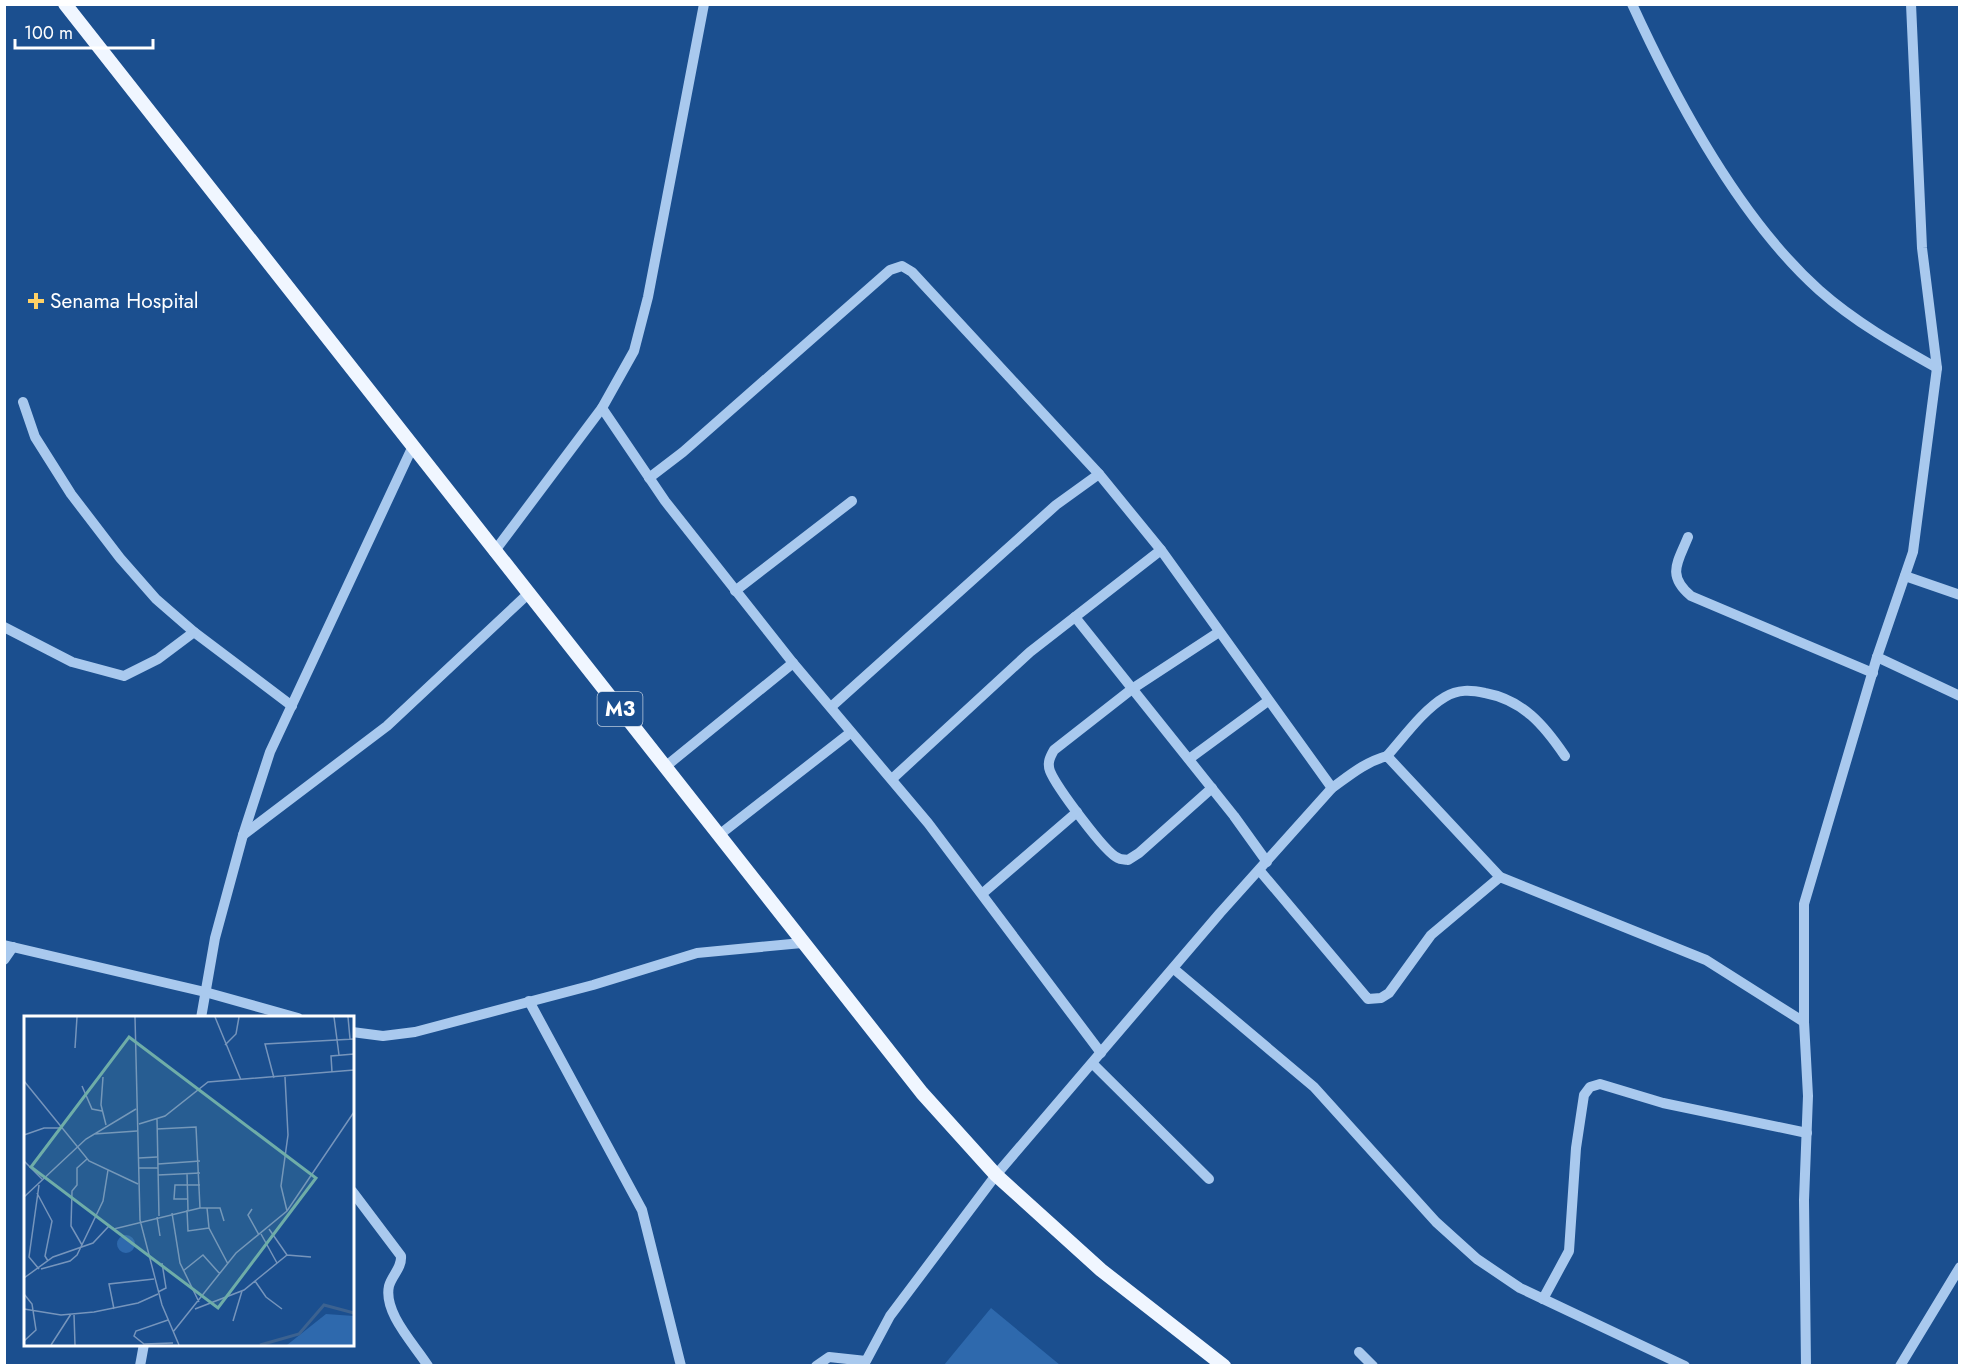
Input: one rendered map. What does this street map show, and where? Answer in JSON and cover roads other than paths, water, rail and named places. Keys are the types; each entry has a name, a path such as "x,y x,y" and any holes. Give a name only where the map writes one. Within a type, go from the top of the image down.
{"main road":[{"name":"M3","path":"65,4 412,448 922,1093 996,1175 1101,1270 1224,1365"}],"street":[{"path":"494,552 602,408 633,351 642,325 678,153 704,4"},
{"path":"1632,4 1648,41 1707,146 1768,237 1819,290 1868,328 1937,368"},
{"path":"1806,1365 1807,1133 1804,904 1812,868 1877,657 1913,552 1937,368 1922,248 1911,4"},
{"path":"649,478 683,452 890,270 903,266 912,272 1099,474 1161,550 1332,789"},
{"path":"22,402 35,437 71,494 141,583 194,632 292,706"},
{"path":"602,408 649,478 735,591 850,733 892,778 983,893 1101,1053"},
{"path":"201,1016 215,938 243,835 270,752 412,448"},
{"path":"831,707 1056,506 1099,474"},
{"path":"735,591 852,501"},
{"path":"1688,537 1675,571 1679,586 1691,596 1873,673"},
{"path":"892,778 996,682 1161,550"},
{"path":"1905,576 1959,595"},
{"path":"243,835 387,726 528,594"},
{"path":"1075,617 1212,788 1267,862"},
{"path":"4,627 72,662 124,676 158,659 194,632"},
{"path":"1212,788 1172,826 1128,860 1118,858 1077,812 1049,770 1048,760 1054,750 1132,689 1219,632"},
{"path":"1877,657 1959,696"},
{"path":"665,767 792,663"},
{"path":"816,1365 829,1358 866,1361 896,1307 996,1175 1267,862 1332,789 1363,764 1387,756 1444,697 1458,691 1473,690 1502,696 1522,705 1549,732 1565,756"},
{"path":"1189,759 1268,701"},
{"path":"719,835 850,733"},
{"path":"1387,756 1500,877 1706,960 1804,1022"},
{"path":"983,893 1077,812"},
{"path":"1260,872 1368,999 1374,1000 1389,993 1431,935 1500,877"},
{"path":"354,1032 383,1036 415,1032 593,986 697,952 802,943"},
{"path":"4,960 9,946 206,992 294,1016"},
{"path":"1174,969 1314,1087 1436,1222 1477,1259 1520,1288 1685,1365"},
{"path":"529,1001 642,1210 681,1365"},
{"path":"1094,1064 1209,1179"},
{"path":"1543,1299 1569,1251 1576,1148 1584,1095 1590,1087 1600,1084 1663,1103 1807,1133"},
{"path":"354,1194 401,1256 399,1267 389,1286 389,1300 395,1317 428,1365"},
{"path":"1900,1365 1959,1267"},
{"path":"140,1365 144,1346"},
{"path":"1359,1352 1372,1365"}],"place":[{"name":"Senama Hospital","path":"36,301"}]}
